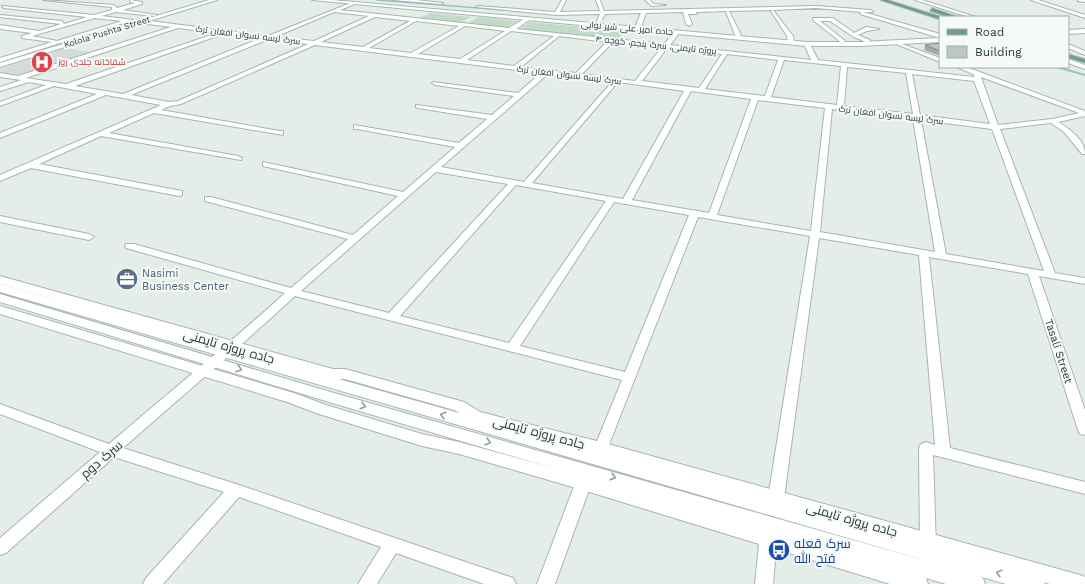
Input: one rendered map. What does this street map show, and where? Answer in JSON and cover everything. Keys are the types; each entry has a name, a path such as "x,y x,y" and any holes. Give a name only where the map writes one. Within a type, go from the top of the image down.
{"main road":[{"path":"0,62 205,0"},
{"name":"Kolola Pushta Street","path":"0,62 214,0"},
{"name":"جاده امیر علی شیر نوایی","path":"315,0 353,1 526,19 790,41 807,44 860,44 939,40"},
{"path":"344,0 399,2 434,8 513,12 599,23 790,41 843,42 939,36"},
{"path":"882,0 939,18"},
{"path":"899,0 951,16"},
{"path":"1069,32 1085,31"},
{"path":"1069,50 1085,55"},
{"path":"1069,56 1085,61"},
{"name":"جاده پروژه تایمنی","path":"0,280 219,358 422,440 459,448 592,465 772,517 928,547 1080,584"},
{"name":"جاده پروژه تایمنی","path":"0,288 219,358 772,517 976,584"},
{"name":"جاده پروژه تایمنی","path":"1,308 219,358"},
{"path":"764,584 772,517"},
{"name":"جاده پروژه تایمنی","path":"772,517 919,584"},
{"name":"جاده پروژه تایمنی","path":"928,547 1036,584"}],"street":[{"path":"45,0 85,5 108,5 114,6 115,10 155,15"},
{"path":"60,42 21,37 140,2 132,1 135,0"},
{"path":"434,8 447,0"},
{"path":"513,12 518,0 525,0"},
{"path":"557,14 564,0"},
{"path":"598,0 602,13 599,23"},
{"path":"647,0 652,5 673,5"},
{"path":"914,0 962,16"},
{"path":"914,0 970,16"},
{"path":"1033,0 1085,17"},
{"path":"1080,0 1085,1"},
{"path":"124,96 269,38 334,11 353,1"},
{"path":"399,2 441,3"},
{"path":"478,7 513,12 557,14 816,7 871,11 857,5"},
{"path":"0,62 130,20 4,6"},
{"path":"689,24 685,13 826,9 860,13 939,36"},
{"path":"773,10 790,36 790,41"},
{"name":"پروژه تایمنی، سرک پنجم، کوچه ۴","path":"334,11 726,52 909,73 978,77"},
{"path":"728,12 738,35"},
{"path":"638,27 644,13"},
{"path":"0,16 67,24"},
{"path":"0,75 169,104 180,103 315,44 373,16"},
{"path":"460,62 526,19"},
{"path":"843,42 815,19 831,19 854,35 868,41"},
{"path":"364,50 415,20"},
{"name":"سرک لیسه نسوان افغان‌ ترک","path":"142,22 997,128 1052,121 1085,114"},
{"path":"412,55 464,25"},
{"path":"18,78 178,26"},
{"path":"0,27 39,32"},
{"path":"854,35 866,29 876,29"},
{"path":"67,86 224,32"},
{"path":"637,84 677,32"},
{"path":"515,68 558,35"},
{"path":"577,76 612,40"},
{"path":"896,42 939,60"},
{"path":"807,44 816,63"},
{"path":"1069,47 1085,55"},
{"path":"701,92 726,52"},
{"path":"767,99 781,59"},
{"path":"1069,61 1085,67"},
{"path":"772,517 835,108 844,66"},
{"path":"962,68 978,77 1085,114"},
{"name":"سرک دوم","path":"0,548 546,72"},
{"path":"909,73 941,257"},
{"path":"978,77 1051,275"},
{"path":"0,89 30,79"},
{"path":"526,184 616,81"},
{"path":"435,83 520,96"},
{"path":"0,104 52,84"},
{"path":"626,202 688,90"},
{"path":"0,136 106,93"},
{"path":"712,217 755,98"},
{"path":"0,178 169,104"},
{"path":"418,106 494,118"},
{"path":"154,111 280,133"},
{"path":"1052,121 1067,130 1085,152"},
{"path":"357,127 462,146"},
{"path":"100,134 238,158"},
{"path":"266,164 406,195"},
{"path":"30,165 178,193"},
{"path":"436,169 1085,281"},
{"path":"392,317 514,182"},
{"path":"208,199 354,238"},
{"path":"513,347 612,199"},
{"path":"546,584 592,465 630,378 694,214"},
{"path":"0,219 89,237"},
{"path":"130,246 293,292 630,378"},
{"path":"924,254 943,451"},
{"name":"Tasali Street","path":"1032,271 1085,430"},
{"path":"0,410 111,450 236,490 507,584"},
{"path":"928,547 924,451 928,448 1085,488"},
{"path":"152,584 236,490"},
{"path":"367,584 392,544"}],"shaded area":[{"name":"شفاخانه جلدی روز","path":"66,48 90,52 69,61 17,75 0,72 0,69"}],"green space":[{"path":"430,13 471,17 459,23 418,19"},
{"path":"478,17 518,21 506,28 467,24"},
{"path":"529,22 626,31 617,40 519,29"}],"building":[{"path":"939,43 939,51 925,45"}],"waterway":[{"path":"377,0 542,13"},
{"path":"796,9 826,9"},
{"path":"1060,68 1085,75"}],"place":[{"name":"شفاخانه جلدی روز","path":"42,62"},
{"name":"Nasimi Business Center","path":"127,279"},
{"name":"سرک قعله فتح الله","path":"779,550"}]}
